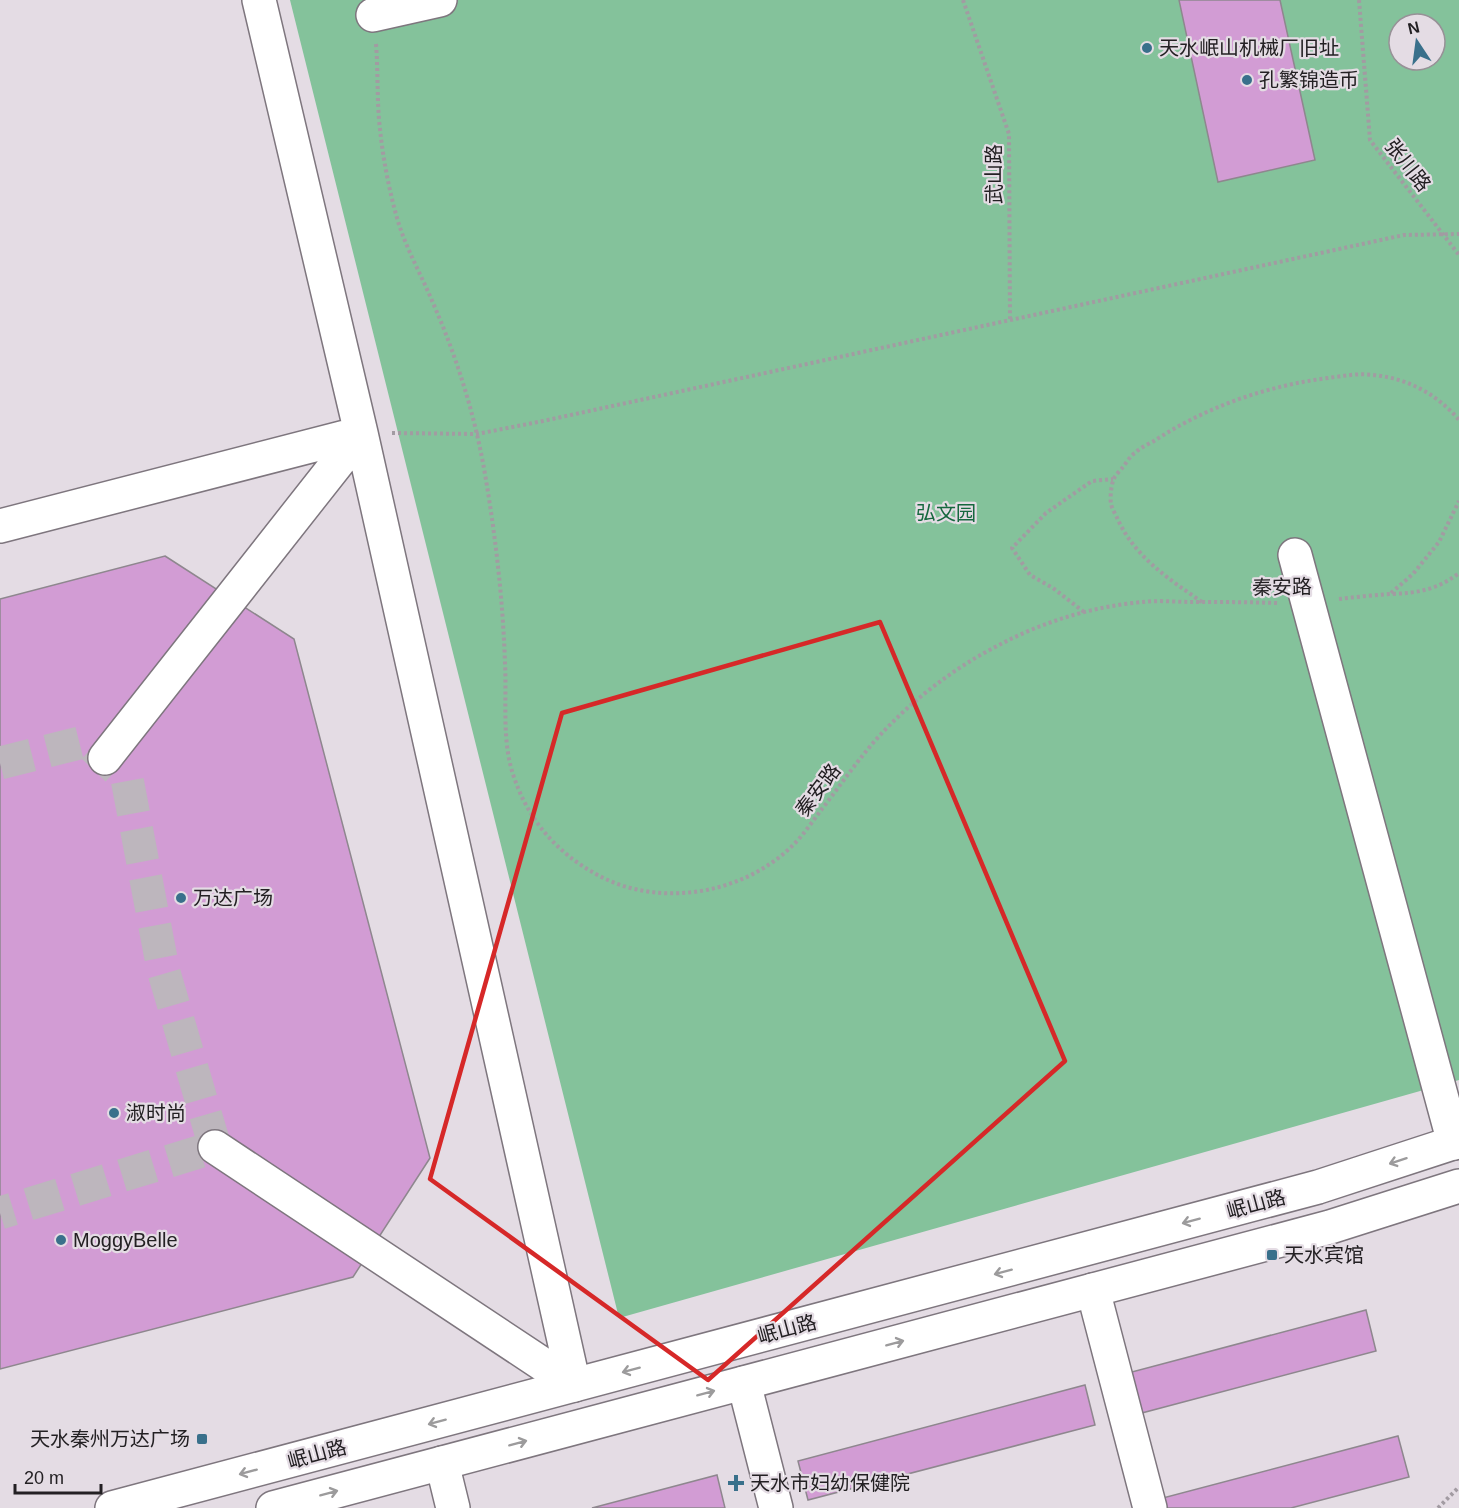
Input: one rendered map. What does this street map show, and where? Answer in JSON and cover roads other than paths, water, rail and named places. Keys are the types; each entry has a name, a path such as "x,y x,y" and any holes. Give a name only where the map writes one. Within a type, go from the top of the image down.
{"street":[{"path":"259,0 361,433 574,1385"},
{"path":"373,15 440,0"},
{"path":"0,526 361,433"},
{"path":"105,758 361,433"},
{"path":"1295,555 1457,1149"},
{"path":"215,1147 574,1385"},
{"name":"岷山路","path":"112,1508 1457,1149"},
{"name":"岷山路","path":"273,1508 1330,1227 1459,1186"},
{"path":"1093,1290 1150,1508"},
{"path":"744,1383 776,1508"},
{"path":"442,1463 453,1508"}],"tunnel":[{"path":"0,763 87,741 127,779 163,969 215,1147 0,1213"}],"place":[{"name":"天水岷山机械厂旧址","path":"1147,48"},
{"name":"孔繁锦造币","path":"1247,80"},
{"name":"万达广场","path":"181,898"},
{"name":"淑时尚","path":"114,1113"},
{"name":"MoggyBelle","path":"61,1240"},
{"name":"天水宾馆","path":"1272,1255"},
{"name":"天水秦州万达广场","path":"202,1439"},
{"name":"天水市妇幼保健院","path":"736,1483"}],"park label":[{"name":"弘文园","path":"946,513"}]}
